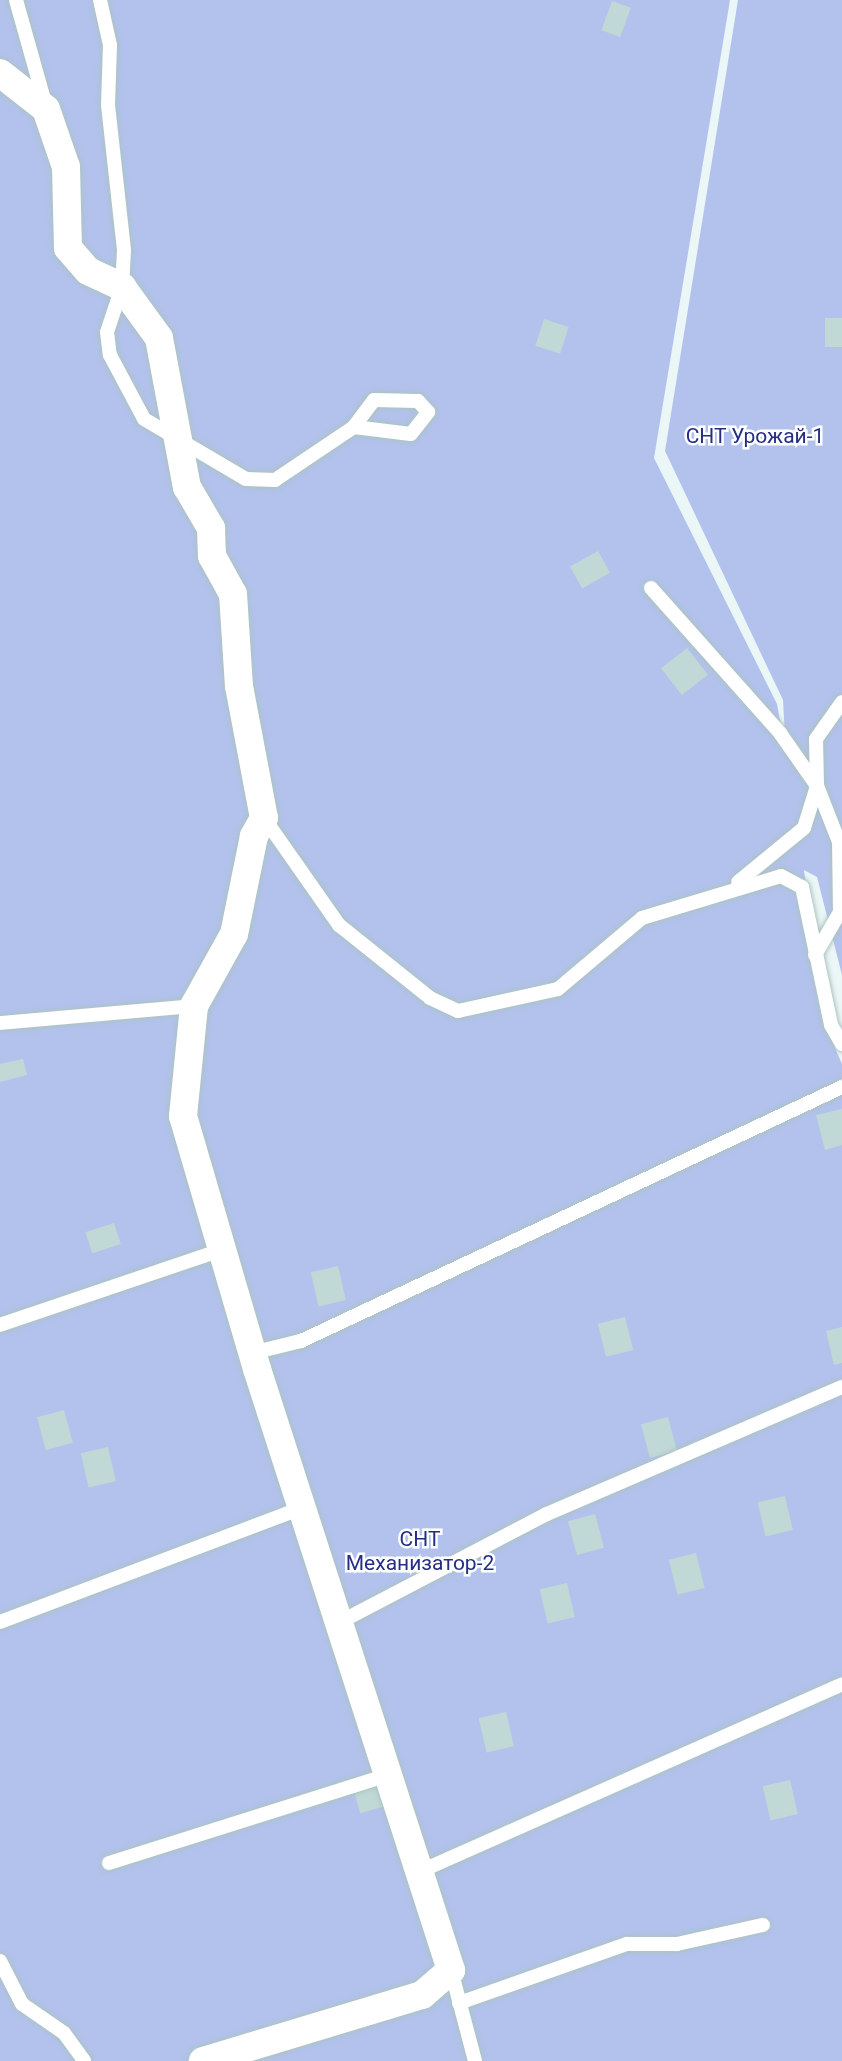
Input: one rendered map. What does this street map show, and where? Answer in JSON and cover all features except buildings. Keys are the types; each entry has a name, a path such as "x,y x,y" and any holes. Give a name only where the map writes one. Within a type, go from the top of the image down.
{"street":[{"path":"0,73 46,109 66,167 68,248 88,271 122,287 159,338 178,418 177,442 187,487 211,528 212,556 233,594 239,686 264,818 254,836 234,934 194,1006 183,1116 253,1353 342,1621 388,1775 423,1870 451,1970 422,1995 203,2061"}],"lane":[{"path":"16,0 46,109"},
{"path":"100,0 110,45 108,106 122,287 107,332 110,355 144,419 177,442 246,479 275,480 354,427 374,400 418,401 428,412 411,434 354,427"},
{"path":"651,588 780,733 817,786 839,842 840,912 815,955"},
{"path":"729,890 804,828 817,786 816,739 842,702"},
{"path":"264,818 339,925 430,998 458,1011 558,989 642,918 782,876 802,887 831,1025 842,1044"},
{"path":"0,1023 194,1006"},
{"path":"253,1353 301,1341 842,1087"},
{"path":"0,1325 222,1250"},
{"path":"342,1621 547,1514 842,1387"},
{"path":"0,1622 304,1507"},
{"path":"423,1870 842,1684"},
{"path":"109,1863 388,1775"},
{"path":"459,2003 627,1944 677,1944 764,1924"},
{"path":"1,1967 22,2004 64,2033 84,2061"},
{"path":"451,1970 475,2061"}],"green space":[{"name":"СНТ Механизатор-2","path":"0,0 730,0 654,458 777,704 786,754 783,700 665,451 738,0 842,0 842,975 817,877 804,870 825,1025 842,1064 842,2061 0,2061"}],"park label":[{"name":"СНТ Урожай-1","path":"755,436"}]}
